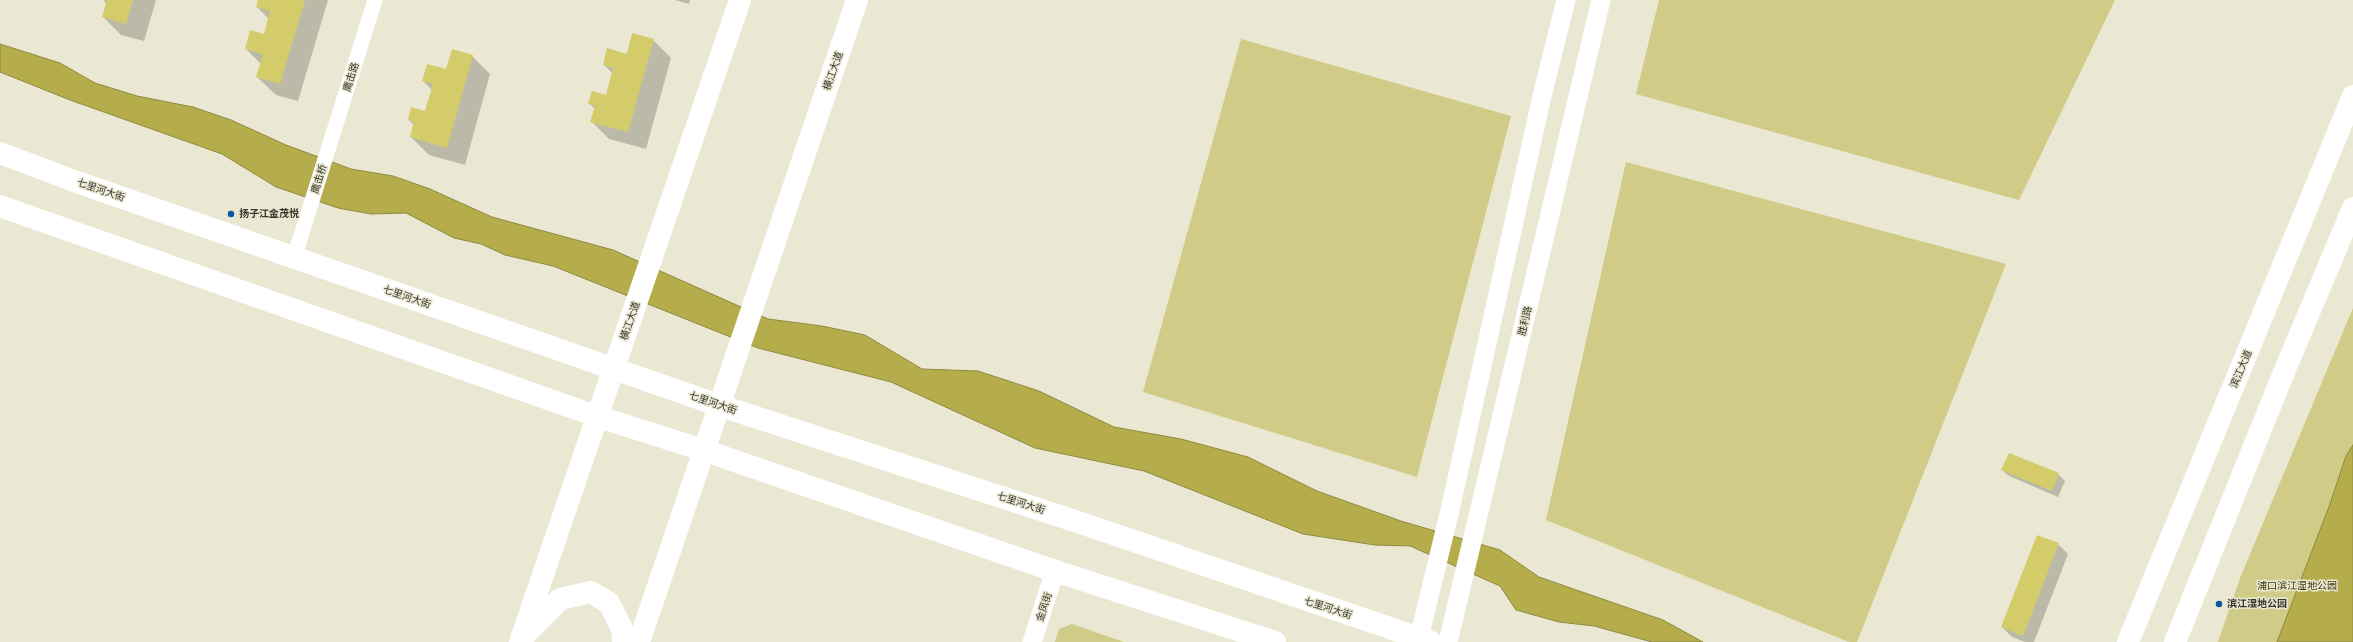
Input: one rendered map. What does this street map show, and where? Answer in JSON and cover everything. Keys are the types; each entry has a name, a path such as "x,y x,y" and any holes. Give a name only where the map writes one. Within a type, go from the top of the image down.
{"main road":[{"name":"横江大道","path":"520,641 740,0"},
{"name":"横江大道","path":"638,642 857,0"},
{"name":"滨江大道","path":"2128,642 2353,96"},
{"name":"七里河大街","path":"0,153 294,258 718,405 1072,520 1422,641"},
{"path":"0,206 596,416 703,450 1055,571 1275,642"},
{"path":"2174,642 2353,208"},
{"path":"520,641 560,598 591,592 609,603 622,628 623,642"}],"street":[{"name":"鹰击路","path":"327,153 375,0"},
{"path":"1422,641 1428,598 1450,510 1542,96 1566,0"},
{"name":"胜利路","path":"1448,642 1601,0"},
{"name":"鹰击桥","path":"294,258 327,153"},
{"name":"金凤街","path":"1032,642 1055,571"}],"green space":[{"path":"1659,0 2115,0 2019,200 1636,94"},
{"path":"1241,39 1511,116 1417,477 1143,392"},
{"path":"1626,162 2006,264 1857,642 1849,642 1546,520"},
{"name":"浦口滨江湿地公园","path":"2353,308 2353,642 2218,642 2240,578"},
{"path":"1072,624 1124,642 1055,642 1059,629"}],"shaded area":[{"path":"0,44 60,63 95,83 137,96 193,107 231,120 286,145 351,169 393,176 430,189 492,217 613,250 768,319 822,326 865,335 922,369 978,371 1039,391 1114,427 1181,439 1248,457 1317,491 1401,521 1500,550 1539,577 1663,620 1703,642 1652,642 1594,626 1559,622 1516,610 1500,586 1410,546 1375,545 1303,534 1144,471 1035,448 891,382 758,348 553,266 505,255 481,244 454,238 406,213 371,214 338,208 276,187 222,154 70,100 0,72"},
{"path":"2353,445 2353,642 2277,642 2330,504 2346,456"}],"building":[{"path":"107,0 133,0 126,24 102,17"},
{"path":"258,0 305,0 280,84 256,77 263,54 245,49 250,30 264,34 270,11 256,7"},
{"path":"632,33 654,39 628,132 590,122 595,106 588,104 592,91 606,95 613,68 603,65 607,48 627,54"},
{"path":"452,49 473,55 447,148 410,137 414,122 408,120 411,107 425,111 433,84 422,81 427,64 446,69"},
{"path":"2009,453 2059,473 2052,491 2001,470"},
{"path":"2037,535 2059,543 2023,636 2001,627"}],"place":[{"name":"扬子江金茂悦","path":"231,214"},
{"name":"滨江湿地公园","path":"2219,604"}]}
